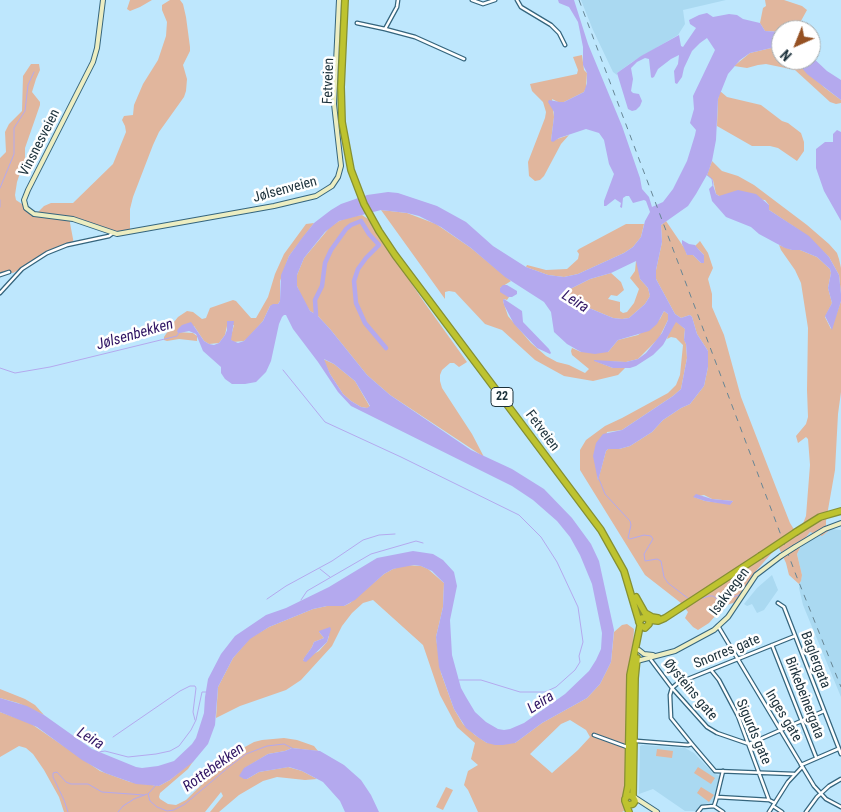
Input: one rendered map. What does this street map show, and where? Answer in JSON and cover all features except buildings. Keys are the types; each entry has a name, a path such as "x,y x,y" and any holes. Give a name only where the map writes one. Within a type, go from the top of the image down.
{"highway":[{"name":"Fetveien","path":"347,0 344,79 345,112 352,157 360,191 372,216 604,528 627,570 634,597 645,623 630,675 628,791 630,799"},
{"path":"645,623 660,620 796,532 820,518 841,511"},
{"path":"645,623 670,619 715,586"},
{"path":"634,597 641,608 649,615 660,618 672,613"},
{"name":"22","path":"634,597 637,648"},
{"name":"Fetveien","path":"630,812 637,648"}],"main road":[{"name":"Vinsnesveien","path":"103,0 97,48 93,62 24,200 28,210 37,215 73,219 114,234"},
{"name":"Jølsenveien","path":"114,234 274,206 316,196 332,186 338,177 341,166 334,104 339,0"},
{"name":"Isakvegen","path":"636,661 675,651 718,626 730,613 756,576 795,547 825,529 841,523"},
{"path":"637,648 644,654 660,655"},
{"path":"630,799 648,806 657,812"}],"street":[{"path":"385,29 397,7 398,0"},
{"path":"472,0 483,4 495,0"},
{"path":"517,0 521,7 551,25 559,33 565,45"},
{"path":"357,23 415,37 464,59"},
{"name":"Jølsenveien","path":"0,293 22,269 46,253 67,245 114,234"},
{"path":"0,275 9,272"},
{"name":"Baglergata","path":"778,603 784,607 841,754"},
{"name":"Inges gate","path":"718,626 801,766 820,793 829,801 841,807"},
{"name":"Snorres gate","path":"672,688 678,683 795,636"},
{"name":"Birkebeinergata","path":"772,645 816,757"},
{"name":"Øysteins gate","path":"651,660 672,688 712,731 749,744"},
{"name":"Sigurds gate","path":"711,670 730,700 770,800"},
{"path":"672,688 670,695 671,718 712,769 723,772 794,774"},
{"path":"749,744 824,711"},
{"path":"594,735 629,747"},
{"path":"637,741 692,744"},
{"path":"769,812 801,766 816,757 839,748"},
{"path":"714,806 723,772"},
{"path":"806,812 820,793 841,779"},
{"path":"717,797 770,800 775,803"},
{"path":"698,812 702,807 714,806 723,812"},
{"path":"772,806 782,812"}],"shaded area":[{"path":"130,0 152,0 130,11 127,9"},
{"path":"170,0 180,0 186,17 190,51 183,65 187,79 186,91 184,97 159,132 153,145 133,197 130,209 130,231 125,234 110,232 81,219 72,218 70,223 74,244 62,247 13,273 0,272 0,158 6,152 5,132 9,124 22,111 23,76 31,64 39,64 40,70 32,92 40,102 40,105 25,148 25,158 15,195 16,200 34,212 38,212 44,206 51,203 73,203 113,164 126,132 122,120 124,116 133,115 134,105 143,84 158,60 166,36 167,22 162,5"},
{"path":"581,0 726,0 683,10 685,24 678,35 632,62 617,73 617,75 613,72"},
{"path":"765,0 784,0 802,6 807,10 802,20 771,20 771,31 765,31 760,23 763,8 766,6"},
{"path":"771,48 771,65 766,64 747,68 734,66 750,53"},
{"path":"582,55 584,70 587,73 584,92 560,103 552,99 554,117 551,141 569,135 561,144 544,176 540,180 535,181 529,176 528,162 546,112 543,102 532,91 530,84 577,74 578,70 573,57"},
{"path":"795,70 806,70 841,100 841,103 836,104 830,102"},
{"path":"720,91 727,97 761,105 801,133 804,151 797,161 778,148 752,146 717,126"},
{"path":"712,161 722,171 738,176 754,185 829,244 837,253 839,259 841,294 839,275 829,257 799,230 769,210 769,205 765,200 719,196 716,194 713,180 707,175"},
{"path":"381,210 407,213 436,224 471,248 511,281 500,288 509,297 503,301 508,316 531,343 546,356 585,373 589,369 572,355 572,348 581,352 608,352 618,340 638,335 660,319 664,311 668,314 668,320 659,338 638,359 626,362 595,361 613,368 625,368 618,375 593,381 564,376 535,360 502,330 485,324 455,292 445,292 445,299"},
{"path":"362,215 368,219 467,362 459,367 454,363 450,363 442,370 440,381 442,388 472,434 484,457 390,395 367,375 330,329 317,315 310,311 304,302 297,286 297,275 304,258 330,227 339,221"},
{"path":"666,221 687,255 693,255 701,263 704,255 695,246 700,241 708,253 713,268 708,279 712,294 712,307 724,335 741,397 790,523 795,531 802,526 806,516 810,465 808,439 806,437 798,443 796,436 806,424 808,417 808,328 801,283 779,245 792,250 800,250 817,257 830,269 828,288 832,303 825,317 831,329 841,301 841,392 835,470 826,521 826,526 831,529 822,536 810,532 804,540 797,554 802,575 799,584 789,575 778,546 756,571 752,586 736,602 724,606 709,623 698,630 685,618 688,612 681,603 645,575 580,470 580,450 586,440 605,426 668,393 676,385 680,375 683,345 676,338 671,337 667,339 670,329 676,321 685,329 684,339 687,358 681,389 622,430 607,432 597,475 598,480 608,449 630,446 652,432 663,420 690,404 704,386 708,367 708,351 697,334 692,317 690,315 681,318 675,314 656,279 662,242 661,225","holes":["704,495 712,499 733,501 730,504 705,501 694,497"]},
{"path":"314,223 289,256 280,281 280,301 278,304 270,306 263,321 248,338 244,341 233,342 231,336 234,325 227,326 225,335 219,343 209,344 204,341 194,326 177,332 193,333 197,336 197,341 164,340 174,322 187,311 193,312 202,319 206,318 210,308 233,300 251,318 256,318 268,297 284,254 306,224"},
{"path":"626,224 644,224 641,237 633,247 578,274 564,277 548,275 526,267 527,265 546,270 567,269 578,259 579,254 577,251 579,249"},
{"path":"636,261 640,279 648,288 650,296 645,304 629,318 613,318 577,303 562,293 590,279 611,273 621,282 624,290 617,296 611,295 608,299 620,302 620,311 623,313 627,312 634,303 639,289 630,278 635,271"},
{"path":"323,359 334,364 355,381 370,407 361,407 343,394"},
{"path":"831,529 841,530 841,697 803,605 799,588 802,575 797,554 810,531 822,536"},
{"path":"406,565 421,566 428,569 444,583 443,607 436,637 441,673 454,709 463,724 487,743 515,743 542,723 587,698 600,684 611,662 614,632 622,625 627,624 634,629 625,793 628,809 622,812 478,812 464,785 468,771 478,765 471,759 475,743 457,727 440,695 423,645 373,600 363,603 352,613 342,626 332,646 301,680 286,690 240,706 216,718 218,687 233,658 250,638 269,627 313,609 327,606 344,606 393,569","holes":["319,632 329,636 327,642 319,651 303,660 314,642 324,638","570,720 586,730 590,737 552,773 530,754 561,724"]},
{"path":"772,575 778,590 764,610 757,613 752,604 747,606 744,604 757,588"},
{"path":"0,689 25,699 35,705 44,715 18,703 0,698"},
{"path":"0,712 30,723 100,771 130,782 159,786 170,780 194,760 188,769 160,793 160,799 168,804 176,805 186,800 234,753 254,742 262,740 284,738 297,740 314,746 318,751 292,748 268,754 245,768 247,779 259,772 288,767 302,771 317,779 305,780 277,777 263,781 239,795 219,812 210,812 223,796 221,792 205,812 64,812 59,797 33,754 26,748 19,746 0,757"},
{"path":"640,746 685,748 694,753 712,772 719,776 719,783 713,802 701,805 697,811 685,811 653,789 639,794"},
{"path":"657,749 673,751 672,758 656,756"},
{"path":"698,767 715,778 711,784 694,773"},
{"path":"446,787 453,790 443,810 436,807"},
{"path":"701,787 714,795 709,802 697,793"}],"water":[{"name":"Leira","path":"558,0 574,0 588,44 622,126 642,189 649,197 652,207 663,202 673,189 687,161 696,130 690,123 694,109 693,96 715,50 707,38 700,43 692,51 682,77 677,84 675,83 674,71 678,64 679,55 658,69 652,78 649,59 645,58 637,62 631,68 633,79 631,91 639,94 642,101 636,110 632,111 628,109 617,73 641,56 679,35 681,46 683,47 696,28 690,24 689,20 699,15 707,13 713,17 729,14 737,15 743,19 760,23 765,31 771,31 771,48 750,53 740,60 728,74 718,99 716,140 708,173 688,206 661,225 662,242 656,279 675,314 681,318 690,315 692,317 697,334 708,351 708,367 704,386 690,404 663,420 652,432 630,446 608,449 598,481 593,456 596,443 603,434 622,430 681,389 687,358 684,340 685,329 676,322 663,345 653,355 636,366 613,368 594,361 626,362 638,359 646,353 662,333 668,320 668,314 664,311 657,324 649,331 618,340 608,352 595,354 581,352 567,344 554,332 551,312 544,302 505,277 471,248 441,227 419,216 381,210 339,221 325,232 304,258 297,275 297,286 310,311 317,315 330,329 367,375 390,395 471,450 512,469 544,489 572,518 591,544 599,561 614,630 611,662 600,684 587,698 542,723 515,743 495,745 479,738 466,728 454,709 439,667 436,637 443,607 444,583 432,571 414,565 393,569 384,574 355,600 344,606 327,606 313,609 269,627 250,639 233,658 218,687 215,725 208,744 193,762 159,786 136,784 105,773 82,760 37,727 0,712 0,698 27,706 44,715 92,749 136,767 158,766 174,761 196,738 204,713 208,679 221,654 235,636 266,615 286,608 329,587 377,558 413,551 433,554 443,560 454,572 457,586 450,620 452,655 461,688 475,712 486,722 498,729 504,730 524,723 565,694 589,671 601,649 602,633 592,584 570,537 557,521 533,500 512,486 351,406 338,392 293,329 286,315 282,317 279,324 271,361 266,372 256,382 245,384 232,384 225,379 221,373 221,367 203,351 196,334 189,331 177,332 182,325 191,322 204,341 214,345 219,343 225,335 227,321 234,321 231,340 238,343 244,341 263,321 270,306 278,304 280,301 281,275 289,256 314,223 341,204 367,195 388,192 398,193 437,206 466,222 493,246 526,267 548,275 564,277 578,274 633,247 641,237 645,221 650,212 646,201 633,203 629,196 623,198 622,208 620,207 621,203 615,199 604,206 614,174 609,164 604,140 599,133 586,129 559,138 553,142 551,141 554,112 548,102 549,100 564,102 584,92 587,83 578,22 569,7 559,3","holes":["636,261 640,279 648,288 650,296 645,304 629,318 613,318 577,303 562,293 590,279 611,273","324,359 334,364 355,381 370,406 367,408 361,407 343,394 330,374"]},
{"path":"821,65 841,80 841,100 804,70 821,70"},
{"path":"837,130 841,132 841,221 824,191 816,168 816,149 825,142 833,142 833,134"},
{"path":"713,185 716,194 719,196 738,190 756,194 769,205 769,210 809,236 829,257 839,275 841,294 841,301 832,330 825,316 832,303 828,288 830,269 817,257 800,250 785,248 759,234 751,227 726,217 712,201 709,189"},
{"path":"682,240 695,245 704,255 704,263 701,263 693,255 687,255"},
{"path":"503,285 507,285 517,291 517,294 508,297 500,292 500,288"},
{"path":"504,299 522,311 523,322 549,349 550,354 537,348 514,324 504,305"},
{"path":"696,494 712,499 733,501 730,505 705,501 693,497"},
{"path":"330,627 327,642 306,662 303,661 314,642 324,638 319,631"},
{"path":"292,748 320,751 344,765 361,780 379,812 345,812 340,801 323,782 302,771 289,767 259,772 247,779 239,776 244,768 268,754"}],"waterway":[{"path":"0,188 14,154 14,128 25,111 28,85 34,72"},
{"path":"706,174 712,179 713,185"},
{"path":"0,200 0,207"},
{"path":"361,221 379,245 358,269 354,281 356,303 365,323 386,348"},
{"path":"316,315 315,300 322,286 325,263 331,250 346,229 361,221"},
{"name":"Jølsenbekken","path":"0,368 15,373 50,367 177,336 179,332"},
{"name":"Leira","path":"283,370 325,422 519,515 541,537 557,562 578,607 583,642 579,656 580,662 575,670 556,687 545,692 520,692 481,680 459,680"},
{"path":"599,479 605,494 630,521 628,538 644,535 651,536 653,539 644,554 645,561 657,559 661,561 664,577 668,583 689,599"},
{"path":"267,599 286,586 332,561 363,540 379,535 395,534"},
{"path":"301,600 307,591 371,554 416,541 423,543"},
{"path":"320,569 330,577"},
{"path":"697,600 713,596 720,601 742,594"},
{"name":"Leira","path":"113,737 190,686 195,686 196,688 193,712 195,720"},
{"name":"Leira","path":"99,752 105,751 128,757 170,751 179,746 191,730 196,720 202,692 206,692"},
{"name":"Rottebekken","path":"156,785 148,794 150,801 157,807 167,811 174,810 185,804 246,754 267,746 284,744 292,748"},
{"path":"68,812 53,773 57,772 66,782 71,784 88,784 102,792 144,795"},
{"path":"118,812 123,806 134,799 147,794"}],"railway":[{"path":"579,0 796,575 841,687"}]}
